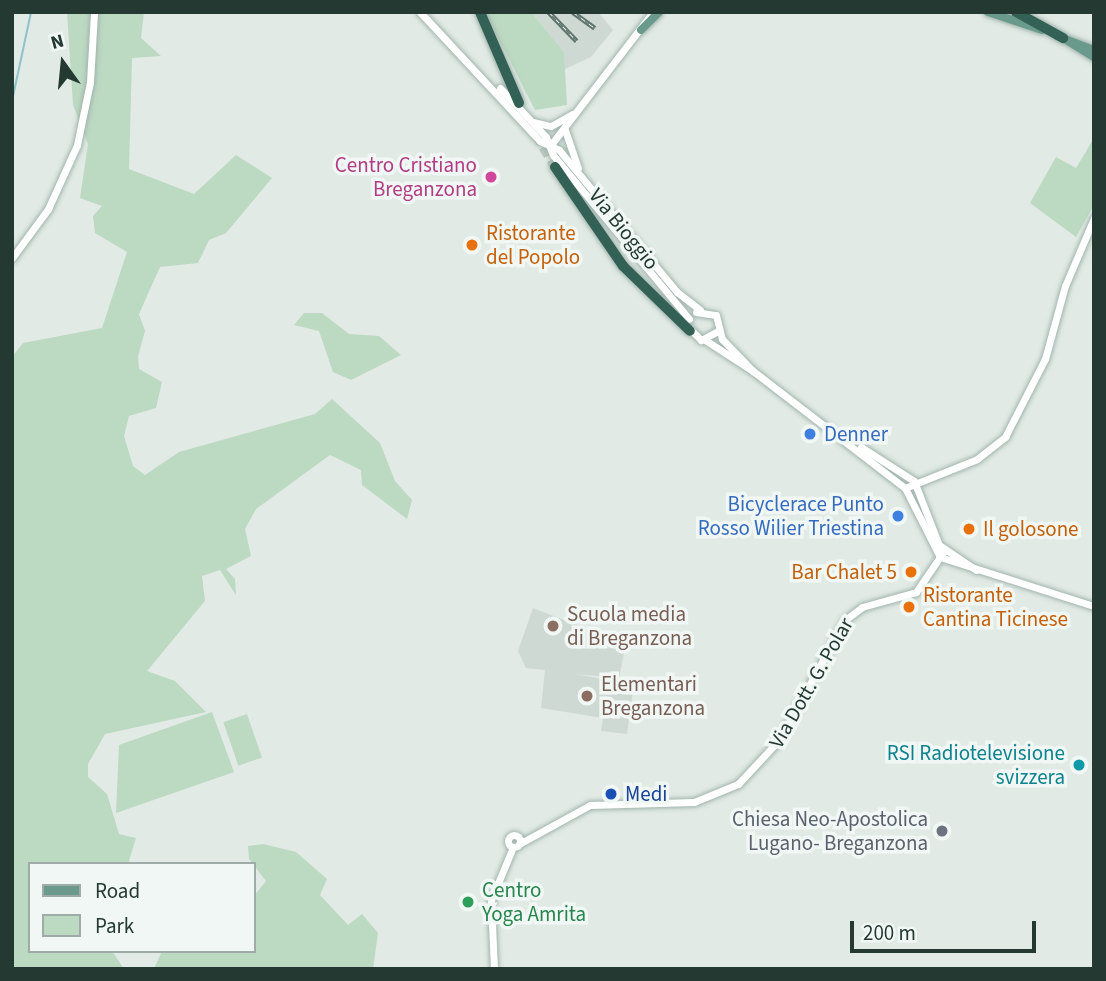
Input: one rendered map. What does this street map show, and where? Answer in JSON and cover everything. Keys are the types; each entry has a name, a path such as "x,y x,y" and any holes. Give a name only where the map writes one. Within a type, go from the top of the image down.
{"highway":[{"path":"480,12 519,103"},
{"path":"1016,12 1063,38"},
{"path":"555,167 617,259 690,325"}],"main road":[{"path":"12,258 48,209 76,145 90,82 94,12"},
{"name":"Via Bioggio","path":"420,12 533,122 690,325 705,340 753,371 845,438 905,488"},
{"path":"550,146 653,12"},
{"path":"641,30 659,12"},
{"path":"988,12 1094,50"},
{"path":"1063,38 1094,57"},
{"name":"Via Bioggio","path":"451,42 597,194 677,292 700,310 716,316 718,331 753,371"},
{"path":"533,122 562,123 580,108"},
{"path":"550,146 580,108"},
{"path":"566,129 568,151 597,194"},
{"path":"1094,218 1065,286 1045,359 1004,437 977,458 914,481 905,488 942,554 982,573 1094,606"},
{"path":"690,325 700,310"},
{"path":"705,340 718,331"},
{"name":"Via Bioggio","path":"845,438 914,481"},
{"path":"914,481 942,554"},
{"name":"Via Dott. G. Polar","path":"494,969 492,893 516,846 590,806 684,804 734,787 779,740 845,620 862,607 916,592 942,554"}],"shaded area":[{"path":"531,12 598,12 613,30 591,57 563,70 564,52"},
{"path":"533,608 626,644 619,678 574,674 634,684 627,734 601,731 603,718 541,708 545,670 526,668 518,651"}],"green space":[{"path":"67,12 144,12 141,38 161,56 132,58 129,169 194,194 236,155 272,178 226,233 209,240 198,263 160,267 139,314 145,331 138,356 139,369 162,382 156,408 129,416 124,436 133,466 145,475 179,452 315,414 332,399 380,443 395,481 412,500 407,519 362,485 361,470 330,455 256,509 245,529 251,556 226,569 235,579 236,595 220,570 202,576 205,601 147,671 175,681 206,712 105,734 88,764 88,777 107,794 119,834 136,838 129,862 28,862 28,953 113,953 124,969 12,969 12,357 23,343 102,328 127,252 95,233 93,216 102,206 80,198 88,144 73,105"},
{"path":"485,12 531,12 564,52 567,105 535,110"},
{"path":"1094,138 1094,205 1076,237 1030,203 1056,157 1076,168"},
{"path":"304,313 322,313 349,334 379,336 401,355 351,380 333,372 319,331 294,325"},
{"path":"212,712 234,772 116,813 119,745"},
{"path":"247,714 262,757 238,766 223,722"},
{"path":"263,844 296,852 327,879 320,895 348,925 362,914 378,933 373,969 154,969 161,953 256,953 256,894 266,881 256,868 256,862 249,859 248,846"}],"waterway":[{"path":"12,101 31,12"}],"tunnel":[{"path":"536,134 555,167"}],"railway":[{"path":"549,12 577,41"},
{"path":"573,12 595,28"}],"place":[{"name":"Centro Cristiano Breganzona","path":"491,177"},
{"name":"Ristorante del Popolo","path":"472,245"},
{"name":"Denner","path":"810,434"},
{"name":"Bicyclerace Punto Rosso Wilier Triestina","path":"898,516"},
{"name":"Il golosone","path":"969,529"},
{"name":"Bar Chalet 5","path":"911,572"},
{"name":"Ristorante Cantina Ticinese","path":"909,607"},
{"name":"Scuola media di Breganzona","path":"553,626"},
{"name":"Elementari Breganzona","path":"587,696"},
{"name":"RSI Radiotelevisione svizzera","path":"1079,765"},
{"name":"Medi","path":"611,794"},
{"name":"Chiesa Neo-Apostolica Lugano- Breganzona","path":"942,831"},
{"name":"Centro Yoga Amrita","path":"468,902"}]}
